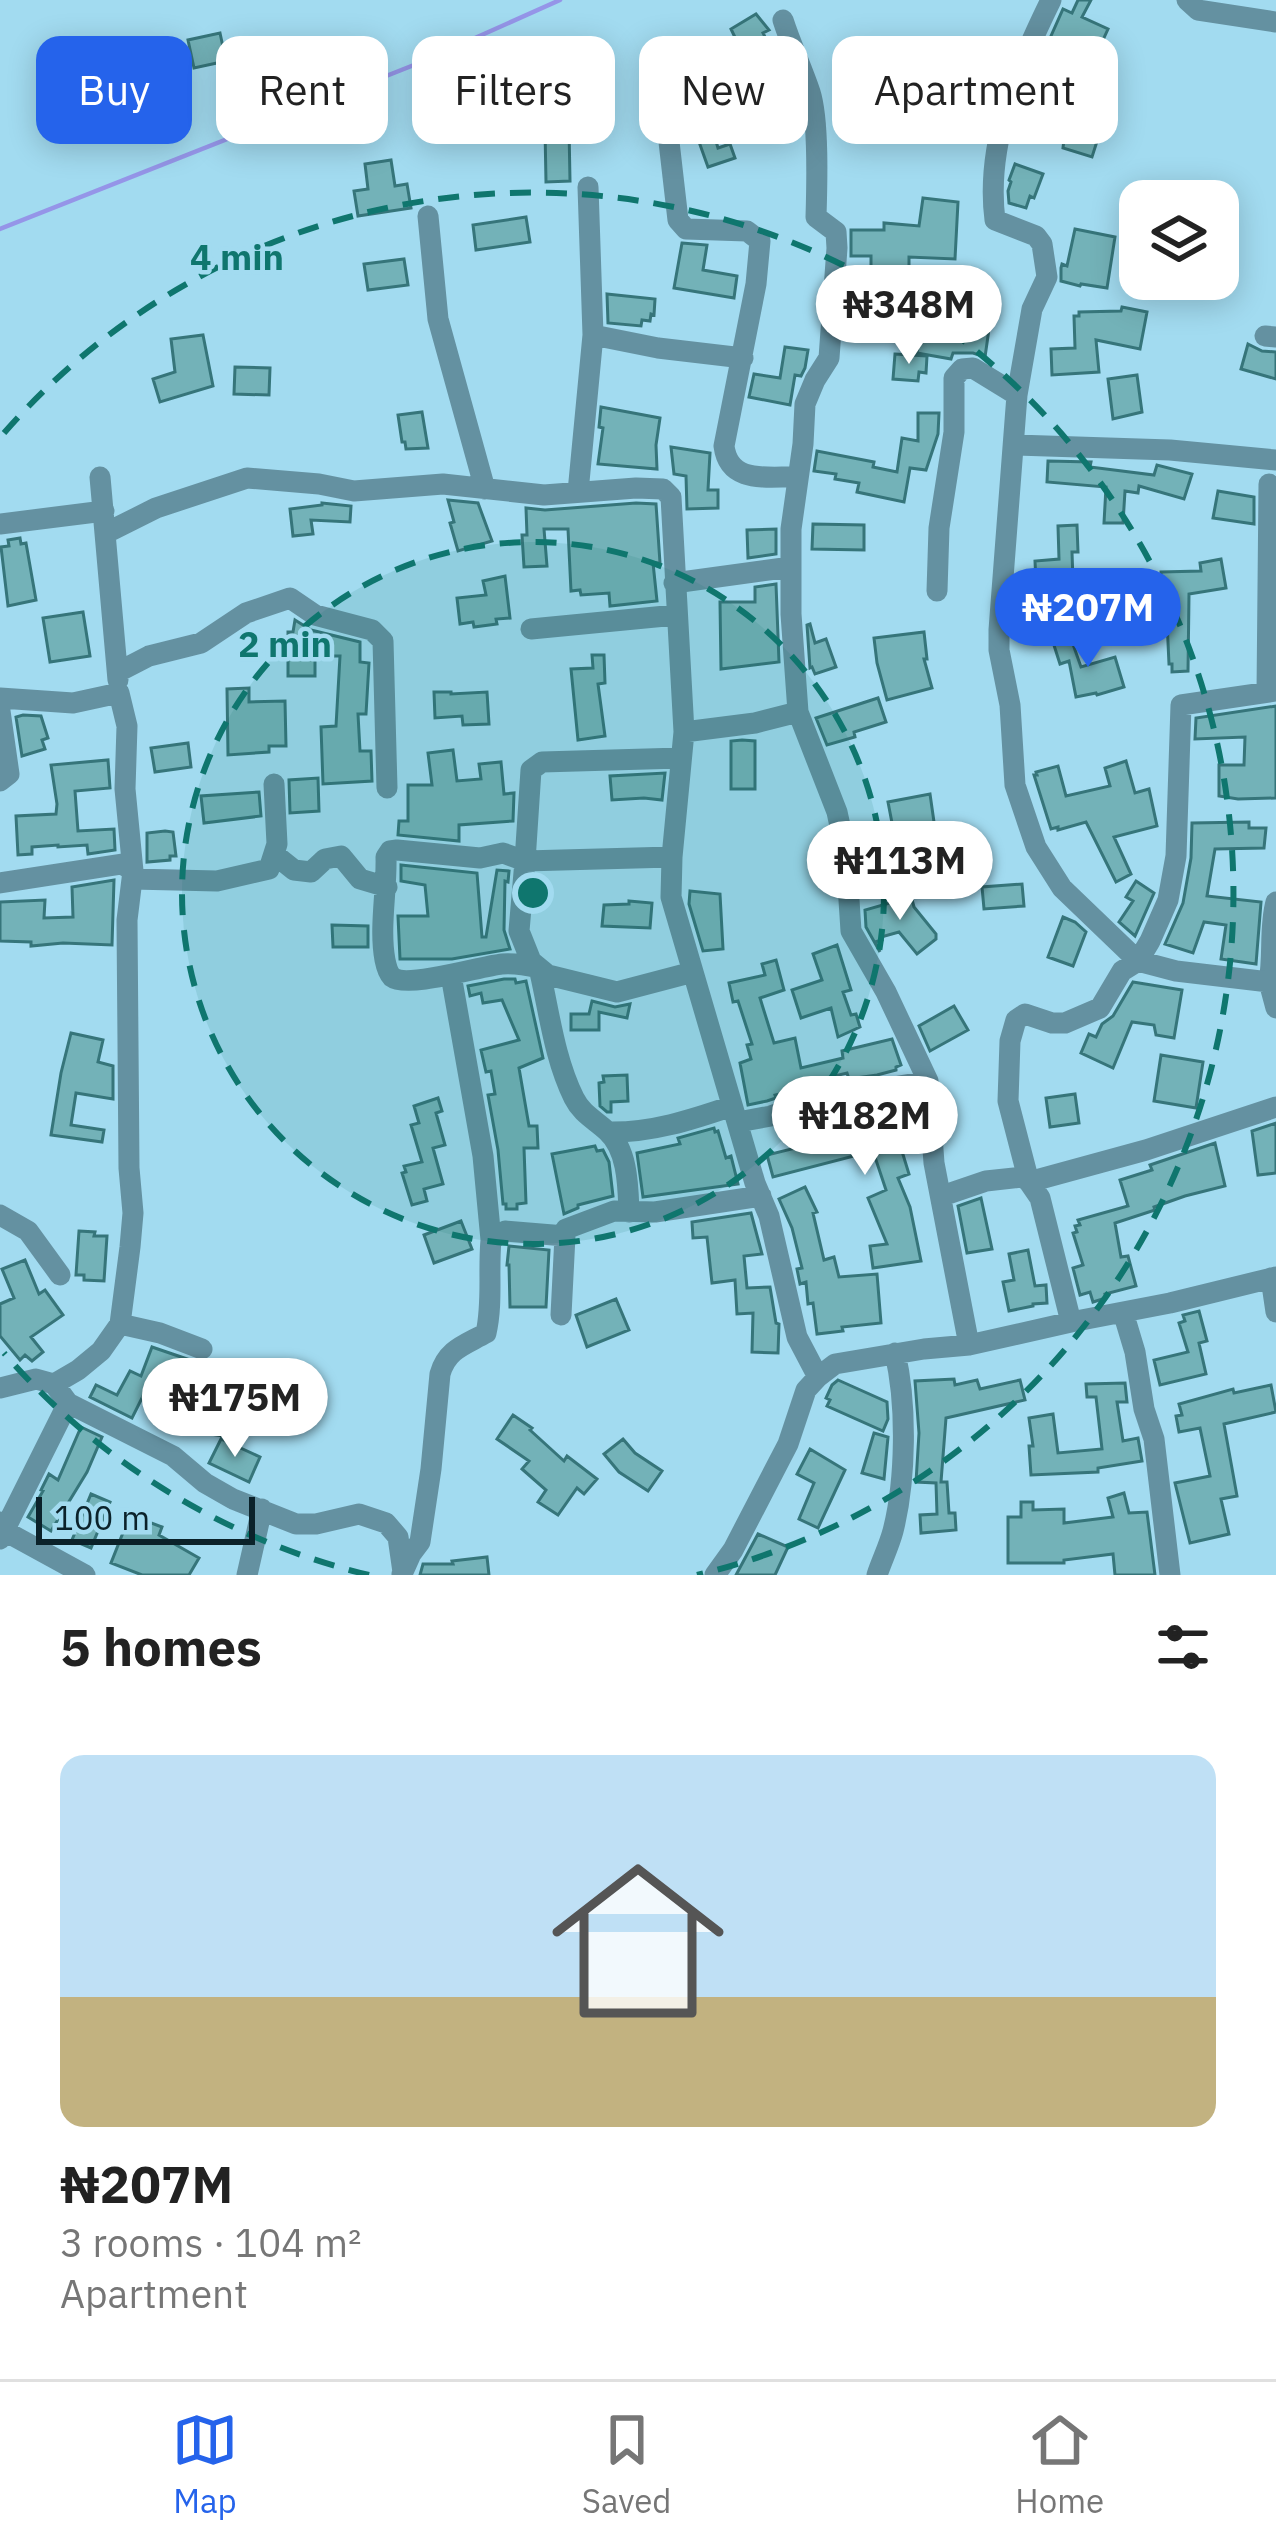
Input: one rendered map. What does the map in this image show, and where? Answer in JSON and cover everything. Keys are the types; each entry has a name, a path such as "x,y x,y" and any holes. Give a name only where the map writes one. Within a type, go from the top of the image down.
{"street":[{"path":"1051,0 1008,99 991,191 995,220 1036,236 1042,244 1047,277 1032,309 1017,395 999,650 1010,706 1015,785 1036,847 1062,888 1138,961 1176,971 1269,982"},
{"path":"1187,0 1198,10 1276,22"},
{"path":"783,20 812,96 816,217 836,232 837,248 830,358 806,404 791,529 791,614 799,712 837,812 846,854 851,931 928,1081 934,1163 969,1345"},
{"path":"669,144 678,220 686,230 747,231 760,241 724,446 726,460 745,475 799,477"},
{"path":"578,493 593,335 589,187"},
{"path":"428,216 438,319 485,489"},
{"path":"593,335 742,358"},
{"path":"938,591 939,529 954,432 954,378 962,369 973,368 1017,395"},
{"path":"1014,445 1170,450 1276,460"},
{"path":"54,1384 101,1351 120,1324 133,1213 127,920 133,875 125,789 127,726 118,682 100,477"},
{"path":"0,524 105,522 248,478 354,491 443,484 544,495 636,488 663,490 671,497 684,732 671,897 769,1216 797,1337 818,1377"},
{"path":"1071,1322 1006,1088 1010,1041 1016,1020 1025,1015 1065,1022 1100,1008 1122,971 1138,961 1150,941 1168,900 1175,856 1181,705 1272,692 1269,484"},
{"path":"674,583 791,567"},
{"path":"0,698 73,704 118,682 149,656 201,643 246,613 290,598 315,615 372,630 383,641 387,788"},
{"path":"531,628 676,615"},
{"path":"0,711 9,774 0,781"},
{"path":"684,732 799,712"},
{"path":"681,758 542,762 532,770 519,931 531,961 548,975 617,992 693,971"},
{"path":"0,884 122,864 133,875 217,881 269,869 277,844 274,784"},
{"path":"539,968 518,963 398,980 390,975 384,947 389,851 480,858 503,853 526,861 672,857"},
{"path":"274,854 294,870 311,872 325,859 341,856 360,879 387,887"},
{"path":"1276,902 1269,982 1276,1008"},
{"path":"539,968 572,1096 582,1113 617,1143 629,1212"},
{"path":"403,1574 420,1542 444,1359 486,1333 491,1240 483,1156 451,975"},
{"path":"608,1132 638,1132 735,1114 771,1116 813,1101 928,1081"},
{"path":"942,1196 986,1180 1023,1178 1029,1182 1276,1107"},
{"path":"561,1315 566,1229 614,1211 656,1212 761,1196"},
{"path":"0,1215 28,1232 60,1275"},
{"path":"491,1240 505,1232 565,1236"},
{"path":"715,1575 788,1444 806,1390 835,1364 969,1345 1273,1278 1276,1312"},
{"path":"1123,1312 1154,1439 1170,1575"},
{"path":"120,1324 202,1349"},
{"path":"877,1575 894,1528 904,1447 902,1382 895,1353"},
{"path":"0,1388 36,1379 54,1384 68,1403 173,1456 205,1483 296,1524 316,1525 359,1514 386,1522 398,1537 403,1574"},
{"path":"68,1403 2,1530 85,1575"},
{"path":"247,1575 262,1509"}],"building":[{"path":"1078,0 1091,0 1082,17 1108,29 1105,36 1051,36 1063,9 1072,13"},
{"path":"756,14 769,30 764,36 734,36 731,29"},
{"path":"220,33 216,63 194,68 192,39"},
{"path":"545,144 569,144 570,181 546,182"},
{"path":"700,144 717,144 718,148 730,144 735,158 708,167"},
{"path":"1063,144 1096,144 1092,157 1063,148"},
{"path":"391,160 395,186 407,184 411,208 358,216 354,191 368,189 365,164"},
{"path":"1015,164 1043,174 1026,208 1009,203"},
{"path":"923,198 958,202 955,259 909,257 909,270 871,270 871,256 851,256 851,230 884,230 884,223 919,226"},
{"path":"526,217 530,242 476,250 473,225"},
{"path":"1075,229 1115,237 1107,288 1061,281"},
{"path":"682,243 707,245 703,270 737,276 734,298 674,288"},
{"path":"404,259 408,285 368,290 364,264"},
{"path":"607,294 655,299 654,315 650,321 642,320 641,326 608,323"},
{"path":"969,298 993,301 985,357 953,353 951,359 917,353 920,328 964,333"},
{"path":"1122,307 1147,312 1140,349 1096,340 1099,372 1052,375 1051,349 1075,348 1074,316 1121,311"},
{"path":"203,335 213,386 160,402 153,379 175,372 171,339"},
{"path":"1248,344 1276,352 1276,379 1241,369"},
{"path":"785,347 808,350 801,376 795,375 790,405 749,397 754,374 780,378"},
{"path":"895,354 927,356 926,373 919,372 918,381 893,379"},
{"path":"235,367 270,368 269,395 234,394"},
{"path":"1137,375 1142,412 1113,419 1108,379"},
{"path":"601,407 660,418 657,469 598,464"},
{"path":"422,412 428,448 406,449 398,415"},
{"path":"918,413 939,413 938,434 926,470 910,468 904,502 857,492 859,483 814,471 817,451 874,462 873,467 897,472 902,438 918,441"},
{"path":"671,447 710,453 708,490 718,490 718,508 687,509 686,476 674,474"},
{"path":"1048,461 1091,462 1090,467 1154,475 1157,465 1192,474 1184,499 1139,486 1138,493 1125,491 1123,523 1104,523 1106,487 1047,482"},
{"path":"1218,491 1254,497 1254,524 1213,518"},
{"path":"448,500 478,503 492,541 458,551"},
{"path":"322,503 351,506 350,522 311,520 313,534 293,536 290,509"},
{"path":"656,504 660,563 653,563 657,601 610,606 609,593 571,591 568,529 544,529 547,566 524,567 526,508"},
{"path":"813,524 864,525 864,550 812,549"},
{"path":"1077,525 1073,581 1036,582 1035,561 1059,559 1058,526"},
{"path":"776,529 776,554 748,558 747,530"},
{"path":"20,538 21,544 26,543 36,600 8,606 1,547"},
{"path":"1221,559 1226,588 1189,594 1188,671 1172,672 1161,572 1201,571 1200,563"},
{"path":"505,576 510,618 474,627 473,622 460,624 457,598 486,595 483,581"},
{"path":"776,584 779,662 721,669 720,602 755,602 755,587"},
{"path":"83,612 90,656 50,662 43,618"},
{"path":"295,620 311,630 360,642 360,662 369,663 366,714 358,714 360,751 371,751 372,781 323,784 321,727 336,726 340,656 315,656 315,676 288,676 288,632 293,632"},
{"path":"810,624 815,643 826,639 836,667 815,674 810,668"},
{"path":"924,632 924,659 932,688 887,700 874,638"},
{"path":"1069,633 1081,667 1115,657 1124,687 1076,697 1069,661 1060,664 1052,639"},
{"path":"592,655 604,655 605,683 598,684 605,736 578,740 571,669 593,668"},
{"path":"249,688 249,702 285,701 286,746 228,755 227,689"},
{"path":"434,692 487,692 489,724 463,725 462,716 435,718"},
{"path":"878,698 886,722 827,745 816,718"},
{"path":"1276,706 1276,798 1219,796 1219,765 1244,765 1245,737 1195,739 1196,718"},
{"path":"41,716 48,738 42,740 45,749 22,756 16,717"},
{"path":"731,741 755,741 755,789 731,789"},
{"path":"188,743 191,767 155,772 151,748"},
{"path":"453,750 457,781 481,779 479,764 501,762 504,794 514,793 513,821 459,825 459,841 398,835 399,821 408,821 408,785 432,785 428,753"},
{"path":"108,760 110,788 75,791 78,831 114,829 115,850 88,854 87,845 58,845 32,847 32,854 18,855 16,816 56,814 51,765"},
{"path":"1126,761 1135,793 1149,789 1157,826 1114,837 1131,874 1116,882 1086,822 1051,829 1034,775 1058,766 1066,796 1110,786 1105,768"},
{"path":"665,773 662,800 612,800 610,776"},
{"path":"318,778 319,811 290,813 289,780"},
{"path":"259,792 261,816 204,823 201,796"},
{"path":"930,794 937,843 897,849 888,802"},
{"path":"1249,822 1249,828 1266,828 1264,848 1215,849 1207,896 1261,902 1256,964 1221,959 1226,925 1204,922 1193,953 1165,944 1183,903 1192,823"},
{"path":"173,832 176,856 147,862 147,833"},
{"path":"401,865 477,873 482,937 486,937 497,870 509,871 504,930 510,949 452,959 400,959 398,916 428,916 425,885 401,881"},
{"path":"114,880 112,945 31,946 31,942 0,941 0,902 45,900 44,918 73,917 72,887"},
{"path":"1136,881 1154,893 1135,936 1119,922 1133,901 1126,897"},
{"path":"1022,884 1024,906 984,909 982,887"},
{"path":"690,891 720,894 723,949 703,951 689,904"},
{"path":"910,892 914,907 936,939 917,954 899,932 875,942 880,952 866,927 865,910"},
{"path":"652,903 650,928 602,926 604,905"},
{"path":"1063,917 1086,932 1073,966 1048,957"},
{"path":"332,925 368,926 368,947 333,947"},
{"path":"837,945 851,990 843,992 860,1027 838,1037 831,1008 801,1018 792,990 822,980 813,954"},
{"path":"776,960 784,990 760,998 774,1043 795,1038 801,1068 843,1058 842,1051 892,1039 901,1065 877,1075 849,1079 847,1073 805,1083 806,1088 748,1105 740,1063 751,1059 747,1045 752,1044 729,983 765,975 762,964"},
{"path":"504,979 526,981 543,1058 519,1068 529,1126 537,1126 538,1148 524,1148 526,1203 517,1204 517,1209 506,1209 503,1204 488,1095 495,1094 481,1050 519,1040 502,1000 483,1003 481,993 470,996 468,986"},
{"path":"1133,982 1182,990 1174,1038 1156,1035 1154,1025 1132,1022 1113,1068 1081,1053 1089,1034 1096,1037"},
{"path":"592,1001 615,1007 630,1004 627,1018 599,1012 599,1030 571,1030 571,1014 589,1014"},
{"path":"954,1006 968,1030 930,1051 919,1026"},
{"path":"71,1033 103,1040 98,1062 113,1066 113,1099 76,1093 71,1125 104,1130 102,1142 51,1135"},
{"path":"1161,1055 1203,1062 1196,1108 1154,1101"},
{"path":"627,1075 628,1101 611,1102 611,1112 607,1112 600,1106 599,1083 604,1082 603,1076"},
{"path":"1075,1094 1079,1123 1050,1127 1046,1098"},
{"path":"438,1098 442,1111 436,1113 445,1145 433,1148 443,1184 424,1189 427,1201 412,1205 402,1173 404,1166 422,1162 411,1125 419,1123 414,1106"},
{"path":"880,1105 893,1151 901,1148 909,1174 898,1178 910,1207 921,1261 873,1268 870,1246 887,1244 868,1198 886,1190 873,1151 773,1177 767,1155 828,1140 823,1123 856,1114 854,1109"},
{"path":"1276,1123 1276,1173 1258,1175 1252,1131"},
{"path":"714,1128 726,1158 731,1156 738,1184 643,1197 637,1153 680,1144 678,1138"},
{"path":"1215,1143 1225,1186 1115,1223 1121,1257 1128,1256 1136,1286 1093,1302 1090,1292 1080,1295 1073,1268 1083,1265 1073,1233 1080,1225 1078,1220 1128,1206 1120,1180"},
{"path":"595,1146 609,1162 613,1196 578,1205 564,1214 552,1154"},
{"path":"805,1187 817,1212 813,1213 824,1260 834,1257 839,1277 877,1274 881,1323 817,1334 806,1282 800,1284 797,1269 802,1268 792,1228 779,1199"},
{"path":"981,1198 992,1249 967,1253 958,1206"},
{"path":"751,1213 762,1254 744,1256 747,1288 770,1287 779,1324 778,1353 752,1352 753,1313 737,1314 735,1280 712,1283 707,1237 693,1238 692,1222"},
{"path":"461,1221 472,1249 434,1263 424,1235"},
{"path":"79,1231 107,1236 104,1281 76,1275"},
{"path":"509,1246 549,1250 546,1307 510,1307"},
{"path":"1028,1250 1035,1286 1046,1285 1047,1303 1009,1311 1003,1282 1014,1280 1009,1254"},
{"path":"25,1260 39,1294 45,1290 63,1315 31,1337 43,1352 32,1361 25,1355 20,1360 0,1336 0,1304 14,1298 2,1269"},
{"path":"616,1299 629,1330 587,1347 576,1315"},
{"path":"1199,1311 1207,1341 1199,1343 1206,1374 1160,1385 1154,1360 1188,1352 1179,1323 1185,1321 1183,1315"},
{"path":"152,1347 190,1360 178,1389 152,1378 132,1418 90,1397 96,1385 117,1395 130,1371 141,1376"},
{"path":"220,1372 245,1385 234,1408 228,1405 223,1436 204,1433 205,1427 174,1411 181,1393 205,1402"},
{"path":"954,1379 955,1385 977,1380 980,1389 1020,1380 1025,1400 946,1418 941,1482 947,1482 949,1513 955,1513 956,1530 921,1533 920,1515 937,1514 936,1483 916,1482 915,1381"},
{"path":"838,1380 887,1402 883,1431 827,1406 830,1400 826,1398"},
{"path":"1125,1383 1127,1402 1117,1402 1123,1441 1138,1438 1142,1461 1098,1468 1098,1472 1031,1475 1029,1418 1053,1414 1058,1453 1102,1449 1096,1397 1087,1397 1086,1384"},
{"path":"1271,1385 1276,1412 1224,1424 1237,1496 1221,1499 1229,1534 1190,1543 1175,1483 1210,1476 1200,1428 1179,1432 1179,1404 1233,1389 1234,1393"},
{"path":"513,1415 564,1461 567,1456 597,1479 584,1494 577,1488 558,1515 538,1502 546,1490 522,1469 529,1461 497,1439"},
{"path":"81,1427 102,1437 51,1531 28,1517 49,1474 58,1480"},
{"path":"874,1433 888,1437 884,1479 862,1473"},
{"path":"221,1439 260,1457 249,1482 209,1463"},
{"path":"623,1439 662,1471 648,1491 619,1472 604,1454"},
{"path":"810,1449 845,1470 818,1528 799,1519 814,1483 797,1474"},
{"path":"1124,1493 1129,1513 1147,1512 1155,1575 1115,1575 1113,1554 1064,1563 1008,1563 1008,1517 1021,1517 1021,1502 1033,1502 1033,1510 1064,1509 1064,1523 1113,1517 1108,1498"},
{"path":"91,1494 110,1502 91,1548 72,1540"},
{"path":"130,1515 162,1527 159,1535 199,1558 189,1575 142,1575 111,1563"},
{"path":"758,1534 788,1547 775,1575 736,1575"},
{"path":"487,1557 489,1575 420,1575 423,1564"}],"waterway":[{"path":"0,229 419,63 560,0"}]}
